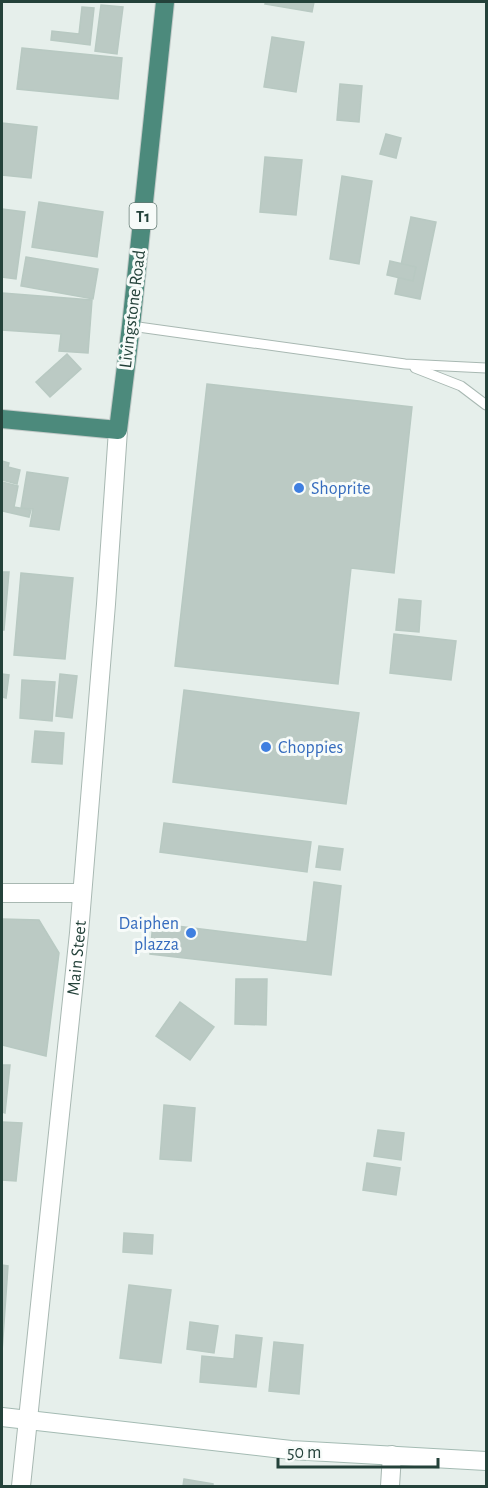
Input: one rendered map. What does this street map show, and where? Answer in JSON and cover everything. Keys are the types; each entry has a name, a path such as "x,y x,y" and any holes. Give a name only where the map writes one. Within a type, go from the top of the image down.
{"highway":[{"name":"Livingstone Road","path":"118,429 165,2"},
{"path":"2,419 118,429"}],"street":[{"name":"Main Steet","path":"21,1486 82,893 118,429"},
{"path":"2,893 82,893"},
{"path":"2,1417 291,1450 486,1461"},
{"path":"390,1486 392,1455"}],"lane":[{"path":"131,326 405,364 486,368"},
{"path":"405,364 461,386 486,405"}],"building":[{"path":"266,2 314,2 312,12 265,4"},
{"path":"101,5 123,7 117,54 95,51"},
{"path":"82,7 94,8 90,45 51,40 52,31 79,34"},
{"path":"272,37 304,42 296,92 264,87"},
{"path":"22,48 122,58 118,99 17,89"},
{"path":"340,84 362,86 359,122 337,120"},
{"path":"2,123 37,127 31,178 2,175"},
{"path":"386,134 401,138 396,158 380,154"},
{"path":"265,157 302,160 296,215 260,212"},
{"path":"342,176 372,181 359,264 330,259"},
{"path":"39,202 103,212 97,257 32,247"},
{"path":"2,209 25,212 16,279 2,277"},
{"path":"411,217 436,222 420,299 395,294"},
{"path":"26,257 98,269 93,299 21,286"},
{"path":"390,261 416,267 413,281 387,275"},
{"path":"2,293 92,300 88,353 59,351 61,334 2,330"},
{"path":"67,354 81,369 50,397 36,382"},
{"name":"Shoprite","path":"207,384 412,407 394,573 351,568 338,684 175,666"},
{"path":"2,461 9,463 8,467 20,470 17,484 2,480"},
{"path":"27,472 68,478 59,530 30,526 33,509 21,508"},
{"path":"2,482 18,486 14,507 31,510 29,517 2,511"},
{"path":"2,572 9,572 4,630 2,630"},
{"path":"21,573 73,578 65,659 14,655"},
{"path":"399,599 421,601 419,632 396,630"},
{"path":"394,634 456,641 451,680 390,673"},
{"path":"2,674 9,675 6,698 2,697"},
{"path":"60,674 77,676 72,718 56,716"},
{"path":"22,680 55,682 52,721 20,718"},
{"name":"Choppies","path":"184,690 359,713 346,804 173,782"},
{"path":"35,731 64,733 62,764 32,762"},
{"path":"164,823 311,842 307,872 160,852"},
{"path":"319,846 343,849 340,870 316,867"},
{"name":"Daiphen plazza","path":"314,882 341,886 331,975 150,954 153,923 307,942"},
{"path":"2,919 39,920 59,953 46,1056 2,1045"},
{"path":"236,979 267,979 266,1025 235,1024"},
{"path":"180,1002 214,1027 190,1060 156,1036"},
{"path":"2,1065 10,1065 5,1113 2,1112"},
{"path":"164,1105 195,1108 191,1161 160,1159"},
{"path":"2,1122 22,1123 16,1181 2,1180"},
{"path":"378,1130 404,1133 401,1160 374,1156"},
{"path":"367,1163 400,1168 396,1195 363,1190"},
{"path":"124,1233 153,1235 152,1254 123,1252"},
{"path":"2,1265 8,1266 2,1352"},
{"path":"129,1285 171,1290 161,1363 120,1358"},
{"path":"190,1322 218,1326 214,1353 187,1349"},
{"path":"236,1335 262,1338 256,1387 200,1382 202,1356 234,1359"},
{"path":"274,1342 303,1345 299,1394 269,1391"},
{"path":"184,1479 213,1484 213,1486 183,1486"}],"place":[{"name":"Shoprite","path":"299,488"},
{"name":"Choppies","path":"266,747"},
{"name":"Daiphen plazza","path":"191,933"}]}
